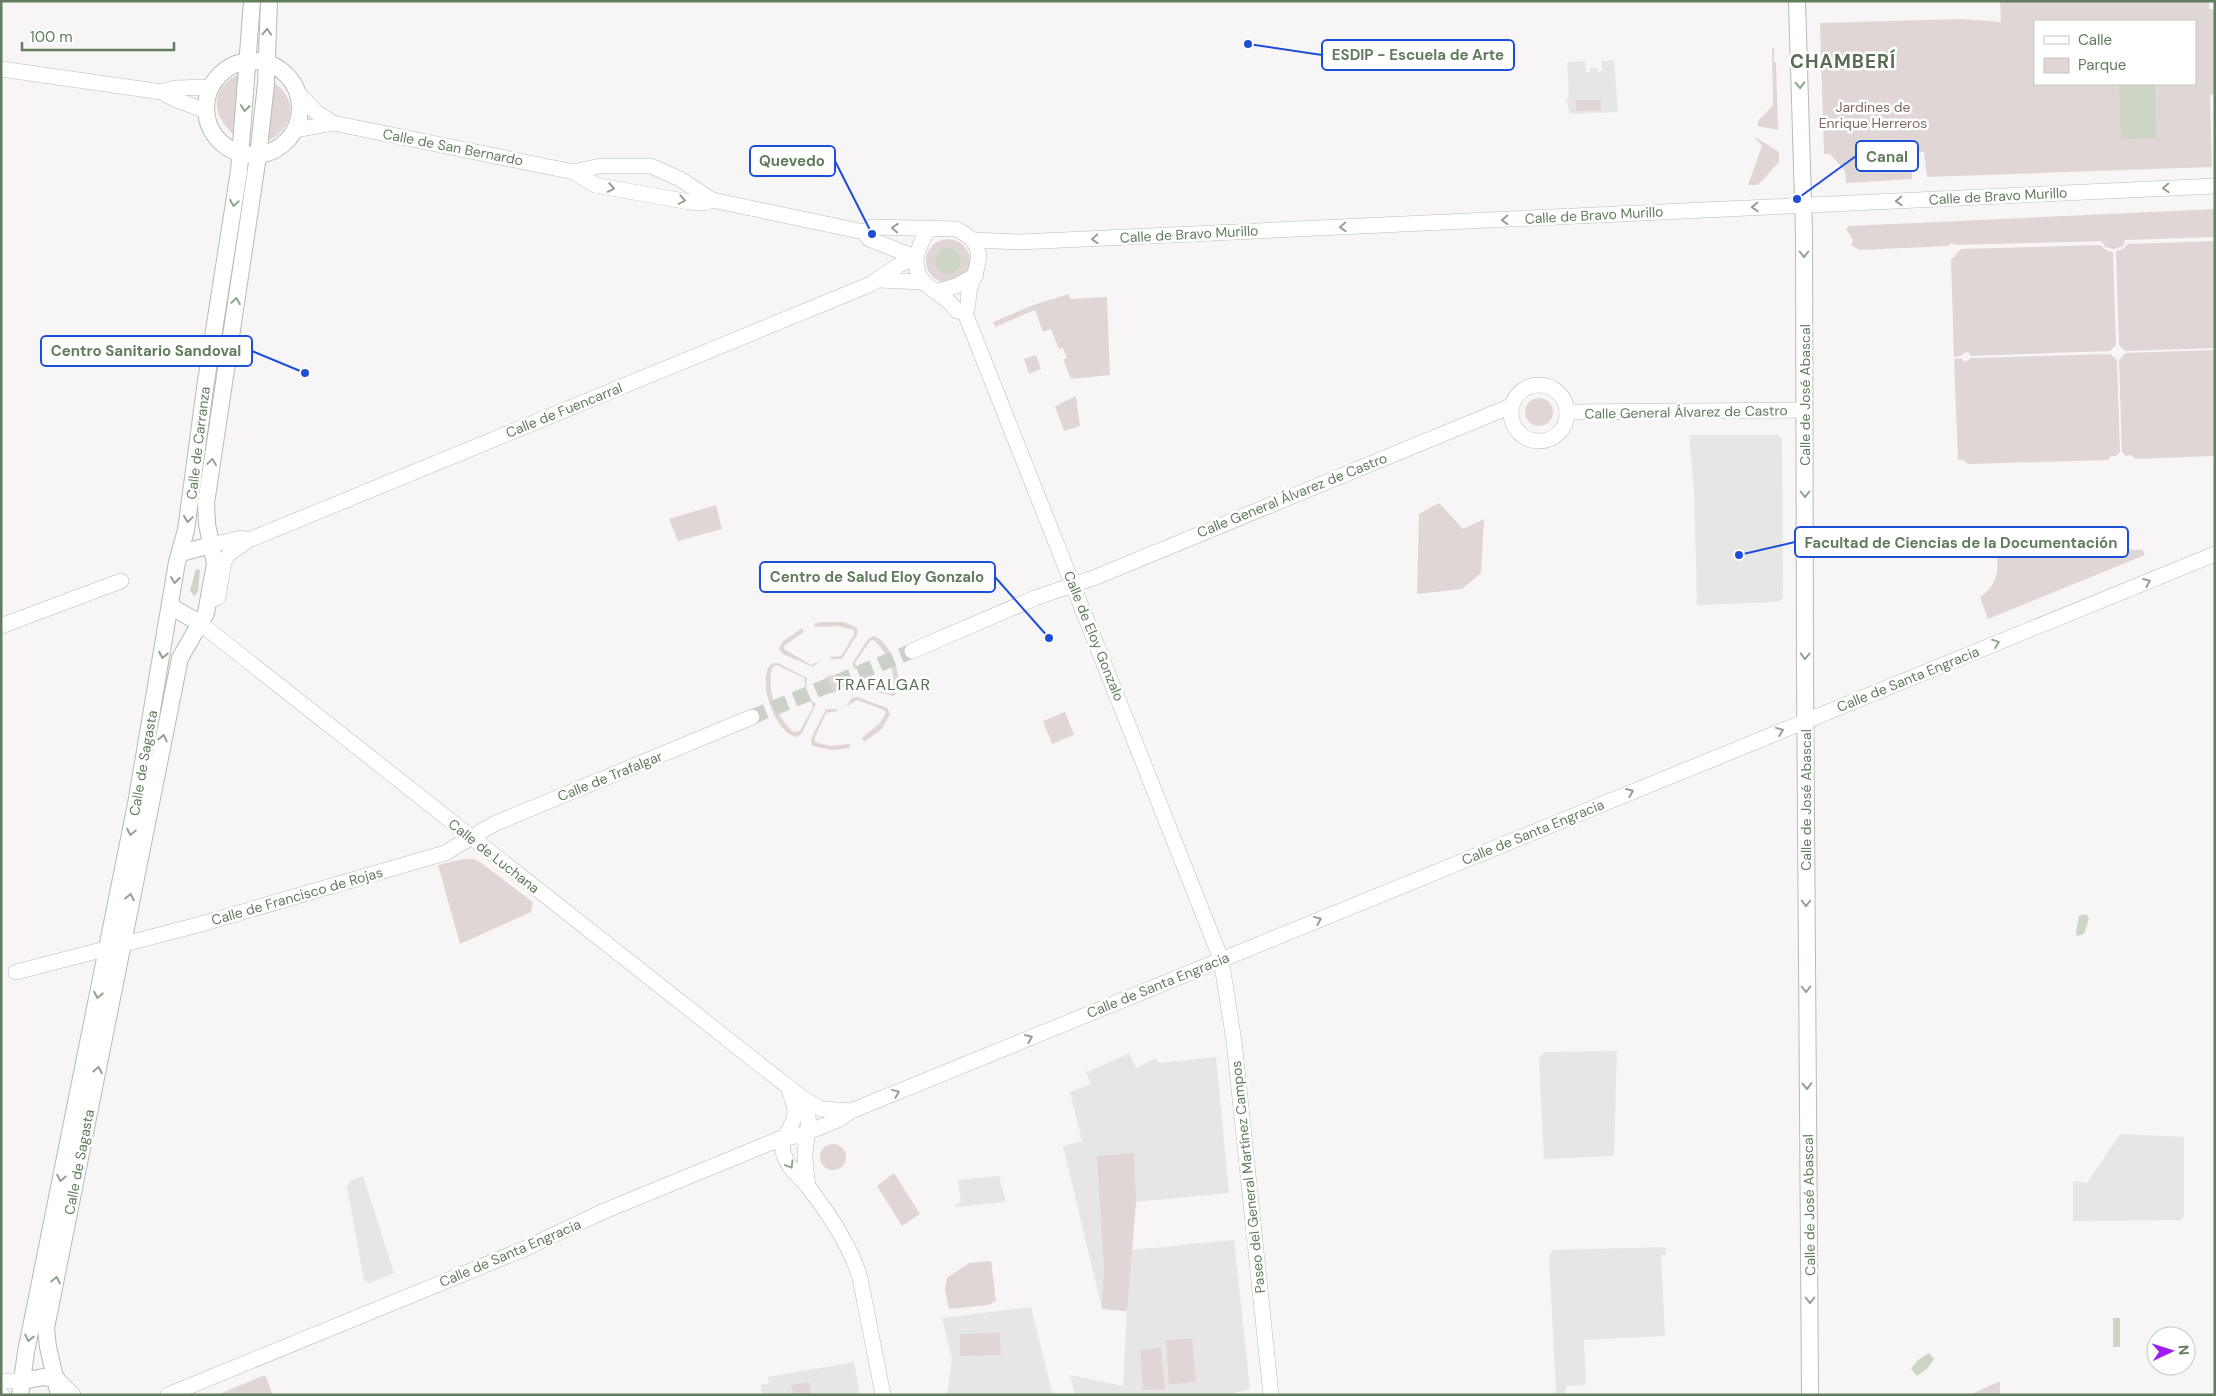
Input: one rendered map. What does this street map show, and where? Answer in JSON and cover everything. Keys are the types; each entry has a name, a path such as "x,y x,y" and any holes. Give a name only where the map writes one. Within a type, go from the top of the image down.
{"main road":[{"name":"Calle de Carranza","path":"172,607 177,562 186,530 205,388 241,155 252,1"},
{"name":"Calle de Carranza","path":"209,601 215,564 207,524 206,502 258,156 269,1"},
{"name":"Calle de José Abascal","path":"1797,1 1804,205 1805,721 1810,1395"},
{"path":"249,61 266,62 277,66 286,73 298,93 301,107 296,130 283,146 272,152 258,156 241,155 225,147 213,134 206,111 211,86 223,71 233,65 249,61"},
{"path":"181,553 211,545"},
{"name":"Calle de Sagasta","path":"21,1388 26,1352 114,946 180,658 201,624 209,601"},
{"path":"172,607 201,624"},
{"name":"Calle de Sagasta","path":"58,1387 48,1347 46,1328 114,988 114,946 136,804 172,607"},
{"path":"21,1388 43,1377 58,1387"}],"street":[{"path":"1,69 162,92 174,99 206,111"},
{"path":"162,92 175,88 211,86"},
{"name":"Calle de San Bernardo","path":"298,93 316,112 332,123"},
{"name":"Calle de San Bernardo","path":"296,130 332,123 574,172 595,185 689,202 705,203 712,200"},
{"name":"Calle de San Bernardo","path":"574,172 600,166 651,166 680,179 712,200 864,232 869,239 916,257"},
{"name":"Calle de Bravo Murillo","path":"973,240 1005,243 2215,186"},
{"name":"Calle de San Bernardo","path":"864,232 872,227 928,230"},
{"path":"965,314 969,307 968,298 976,275 979,256 973,240 956,229 928,230 918,248 916,257 917,270 922,282 936,292 961,284 976,275"},
{"name":"Calle de Fuencarral","path":"209,601 218,597 224,561 231,552 249,540 880,280 899,265 916,257"},
{"name":"Calle de Fuencarral","path":"880,280 922,282"},
{"name":"Calle de Eloy Gonzalo","path":"936,292 948,299 957,311 965,314 1221,960"},
{"path":"1540,385 1551,388 1565,402 1566,421 1555,436 1538,441 1528,439 1520,434 1514,426 1511,406 1523,390 1540,385"},
{"name":"Calle General Álvarez de Castro","path":"1073,584 1115,569 1511,406"},
{"name":"Calle General Álvarez de Castro","path":"1567,412 1805,410"},
{"name":"Calle de Fuencarral","path":"211,545 242,538 249,540"},
{"name":"Calle de Santa Engracia","path":"168,1395 528,1247 602,1212 785,1137 807,1133 847,1115 851,1111 2215,554"},
{"path":"1,626 121,581"},
{"path":"912,651 1035,598 1073,584"},
{"name":"Calle de Luchana","path":"201,624 802,1097"},
{"name":"Calle de Trafalgar","path":"471,838 494,824 752,718"},
{"name":"Calle de Francisco de Rojas","path":"16,972 194,926 437,855 471,838"},
{"name":"Paseo del General Martínez Campos","path":"1221,960 1234,1040 1271,1395"},
{"path":"788,1086 795,1111 791,1127 785,1137 783,1154 793,1172 808,1187 857,1268 884,1395"},
{"path":"802,1097 809,1110 805,1156 808,1187"},
{"name":"Calle de Santa Engracia","path":"802,1097 821,1109 851,1111"},
{"path":"1,1381 21,1388"},
{"path":"58,1387 73,1395"}],"shaded area":[{"path":"1614,60 1618,112 1570,114 1566,99 1569,99 1567,62 1585,61 1586,73 1590,72 1590,68 1597,68 1598,72 1602,71 1602,61"},
{"path":"2119,85 2155,85 2156,138 2121,139"},
{"path":"948,248 957,252 961,261 957,270 948,274 939,270 935,261 939,252"},
{"path":"1689,435 1777,435 1782,439 1783,598 1778,602 1697,605 1694,490"},
{"path":"196,569 200,570 198,592 194,596 190,591"},
{"path":"2086,914 2089,918 2084,934 2077,936 2079,916"},
{"path":"1617,1051 1614,1156 1544,1159 1539,1058 1545,1052"},
{"path":"1129,1053 1136,1068 1156,1058 1159,1063 1216,1057 1229,1193 1135,1202 1131,1250 1234,1240 1250,1389 1226,1395 1075,1395 1070,1375 1123,1386 1127,1311 1102,1309 1063,1146 1082,1141 1070,1092 1091,1084 1085,1070 1088,1072"},
{"path":"2120,1134 2184,1137 2184,1216 2181,1220 2073,1221 2073,1181 2087,1183"},
{"path":"363,1176 394,1273 370,1283 364,1280 347,1187 350,1181"},
{"path":"999,1176 1006,1202 956,1207 954,1204 961,1203 958,1180"},
{"path":"1666,1247 1666,1255 1661,1255 1665,1336 1584,1340 1586,1385 1566,1386 1566,1395 1556,1395 1549,1255 1553,1250"},
{"path":"1031,1307 1053,1395 947,1395 952,1359 942,1318"},
{"path":"2113,1318 2120,1318 2120,1347 2113,1347"},
{"path":"1929,1353 1934,1359 1927,1369 1917,1376 1911,1369 1918,1360"},
{"path":"854,1362 860,1395 762,1395 761,1385 768,1384 768,1377"}],"green space":[{"name":"Jardines de Enrique Herreros","path":"2000,1 2209,1 2209,9 2215,9 2215,94 2210,95 2212,167 1927,177 1924,152 1911,152 1912,179 1846,183 1845,171 1830,154 1824,154 1820,23 1961,19 2001,22"},
{"path":"1774,47 1778,130 1758,126 1758,121 1773,105 1772,48"},
{"path":"241,73 235,136 221,119 217,110 217,102 218,94 223,86"},
{"path":"272,81 287,96 290,112 284,128 268,141"},
{"path":"1576,100 1601,100 1601,110 1576,111"},
{"path":"1754,136 1779,152 1779,162 1758,185 1748,185 1762,146"},
{"path":"2215,209 2215,237 2125,240 2123,246 2114,249 2105,247 2102,241 1956,245 1951,243 1948,246 1860,250 1851,245 1853,240 1846,229 1849,226"},
{"path":"944,239 952,239 964,245 970,261 964,277 952,283 944,283 932,277 926,265 926,257 932,245"},
{"path":"2215,241 2215,348 2125,351 2119,345 2116,251 2123,249 2128,244"},
{"path":"2100,245 2106,250 2113,252 2116,345 2110,351 1971,356 1968,352 1954,357 1951,260 1961,249"},
{"path":"1069,294 1070,299 1107,297 1110,375 1071,379 1063,359 1067,358 1063,348 1059,349 1051,329 1043,332 1035,310 995,327 993,322 1033,305"},
{"path":"2215,350 2215,456 2135,459 2131,455 2126,456 2122,452 2119,360 2125,353"},
{"path":"2110,354 2117,360 2120,452 2116,456 2111,456 2108,460 1968,464 1963,460 1958,460 1954,359 1961,358 1965,362 1971,358"},
{"path":"1036,355 1041,369 1029,374 1024,359"},
{"path":"1076,396 1080,426 1064,431 1055,406"},
{"path":"1539,398 1549,402 1553,412 1549,422 1539,426 1529,422 1525,412 1529,402"},
{"path":"1439,503 1463,529 1484,519 1481,573 1462,589 1417,594 1419,514"},
{"path":"716,505 722,529 678,541 669,519"},
{"path":"2000,545 2143,550 2145,555 1988,619 1980,597 1994,582 1997,570 1995,548"},
{"path":"844,622 857,628 858,633 842,659 831,659 830,657 841,656 854,635 854,630 838,626 814,627 815,623"},
{"path":"802,628 804,632 785,645 784,649 811,665 821,660 813,667 783,654 779,649 782,642"},
{"path":"873,636 885,645 895,663 899,682 898,690 894,696 864,689 858,679 861,678 865,687 890,694 893,692 894,684 890,664 884,652 874,640 870,641 855,663 857,669 854,669 852,664 868,639"},
{"path":"773,663 778,663 807,678 806,690 804,678 777,665 772,668 771,686 774,702 781,718 793,732 800,731 813,707 810,699 816,704 802,733 797,737 789,734 781,726 770,704 766,691 766,679 768,670"},
{"path":"832,675 838,678 841,684 838,690 832,693 826,690 823,684 826,678"},
{"path":"858,697 887,708 890,714 881,730 864,742 862,738 880,723 886,713 884,710 857,700 846,707 852,698"},
{"path":"826,709 837,709 838,711 826,713 815,737 815,742 830,746 850,744 850,748 833,750 812,746 811,739"},
{"path":"1065,712 1074,735 1052,744 1043,721"},
{"path":"463,859 473,859 480,862 533,902 531,912 460,944 438,865"},
{"path":"833,1144 842,1148 846,1157 842,1166 833,1170 824,1166 820,1157 824,1148"},
{"path":"1134,1153 1136,1202 1127,1311 1102,1309 1104,1268 1097,1156"},
{"path":"894,1173 920,1214 902,1226 877,1186"},
{"path":"991,1261 996,1301 988,1305 949,1309 945,1290 947,1278 969,1263"},
{"path":"1000,1333 1001,1355 960,1356 960,1334"},
{"path":"1192,1338 1196,1381 1169,1385 1166,1340"},
{"path":"1161,1348 1165,1389 1143,1390 1140,1350"},
{"path":"265,1375 273,1395 217,1395"},
{"path":"2000,1381 2000,1395 1972,1395 1974,1393"},
{"path":"809,1382 811,1395 793,1395 791,1385"}],"tunnel":[{"path":"752,717 912,651"}],"place":[{"name":"ESDIP - Escuela de Arte","path":"1248,44"},
{"name":"Canal","path":"1797,199"},
{"name":"Quevedo","path":"872,234"},
{"name":"Centro Sanitario Sandoval","path":"305,373"},
{"name":"Facultad de Ciencias de la Documentación","path":"1739,555"},
{"name":"Centro de Salud Eloy Gonzalo","path":"1049,638"}],"district":[{"name":"CHAMBERÍ","path":"1843,61"},
{"name":"TRAFALGAR","path":"883,684"}]}
